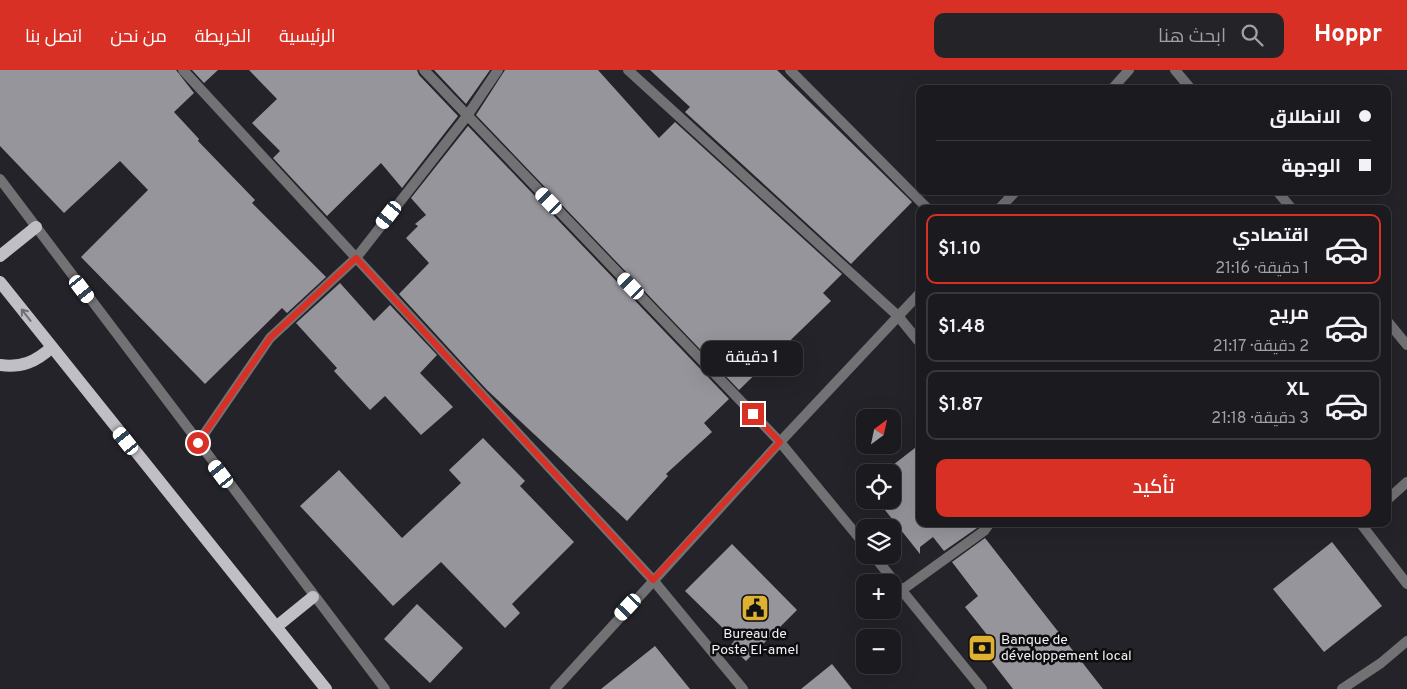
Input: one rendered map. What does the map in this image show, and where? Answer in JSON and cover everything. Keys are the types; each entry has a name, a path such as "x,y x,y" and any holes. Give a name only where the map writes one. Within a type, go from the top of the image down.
{"main road":[{"path":"0,256 36,227"},
{"path":"0,282 326,689"},
{"path":"0,365 16,366 29,363 42,357 52,348"},
{"path":"276,627 313,597"}],"street":[{"path":"183,70 653,580 743,689"},
{"path":"424,70 780,442 856,534"},
{"path":"198,443 270,338 356,258 467,116 498,70"},
{"path":"628,70 898,316 916,339"},
{"path":"790,70 924,205"},
{"path":"1116,85 1130,70"},
{"path":"1175,70 1188,85"},
{"path":"0,179 313,597 385,689"},
{"path":"1003,205 1012,195"},
{"path":"1280,195 1289,205"},
{"path":"555,689 780,442 916,297"},
{"path":"1391,326 1407,345"},
{"path":"1391,497 1407,482"},
{"path":"902,590 984,531 987,527"},
{"path":"1363,527 1407,584"},
{"path":"880,564 982,689"},
{"path":"1342,689 1381,663 1407,641"}],"building":[{"path":"0,70 176,70 194,93 174,112 199,139 198,141 255,200 252,203 326,277 287,313 282,308 205,384 81,257 148,190 120,161 64,213 0,146"},
{"path":"192,70 218,70 204,83"},
{"path":"249,70 417,70 419,75 458,116 402,188 381,163 327,216 273,158 280,151 252,123 277,99"},
{"path":"434,70 490,70 466,104"},
{"path":"505,70 598,70 659,138 675,122 842,274 823,293 831,301 739,390 476,115"},
{"path":"650,70 777,70 912,202 851,264 685,112 690,107"},
{"path":"468,126 729,399 704,423 712,432 666,474 668,476 627,521 487,390 399,294 429,263 406,238 418,226 415,224 426,215 411,198"},
{"path":"340,283 374,321 390,305 437,355 420,373 453,407 421,435 385,396 370,410 334,371 337,368 296,323"},
{"path":"483,438 525,481 520,486 574,542 512,604 520,613 505,628 441,562 393,606 300,506 339,470 402,538 461,483 449,470"},
{"path":"916,447 916,527 977,528 944,551 933,537 920,547 920,554 901,530 901,519 892,519 884,509 901,509 901,464 894,464"},
{"path":"985,538 1103,689 1013,689 982,649 992,641 965,607 978,596 952,562"},
{"path":"1332,542 1382,606 1324,652 1273,589"},
{"path":"732,544 797,610 746,661 730,646 735,640 685,591"},
{"path":"417,604 463,648 430,683 384,639"},
{"path":"655,646 690,689 601,689"},
{"path":"832,664 852,689 801,689"}],"place":[{"name":"Bureau de Poste El-amel","path":"755,608"},
{"name":"Banque de développement local","path":"982,648"}],"route":[{"path":"198,443 270,338 356,258 653,580 780,442 753,414"}]}
